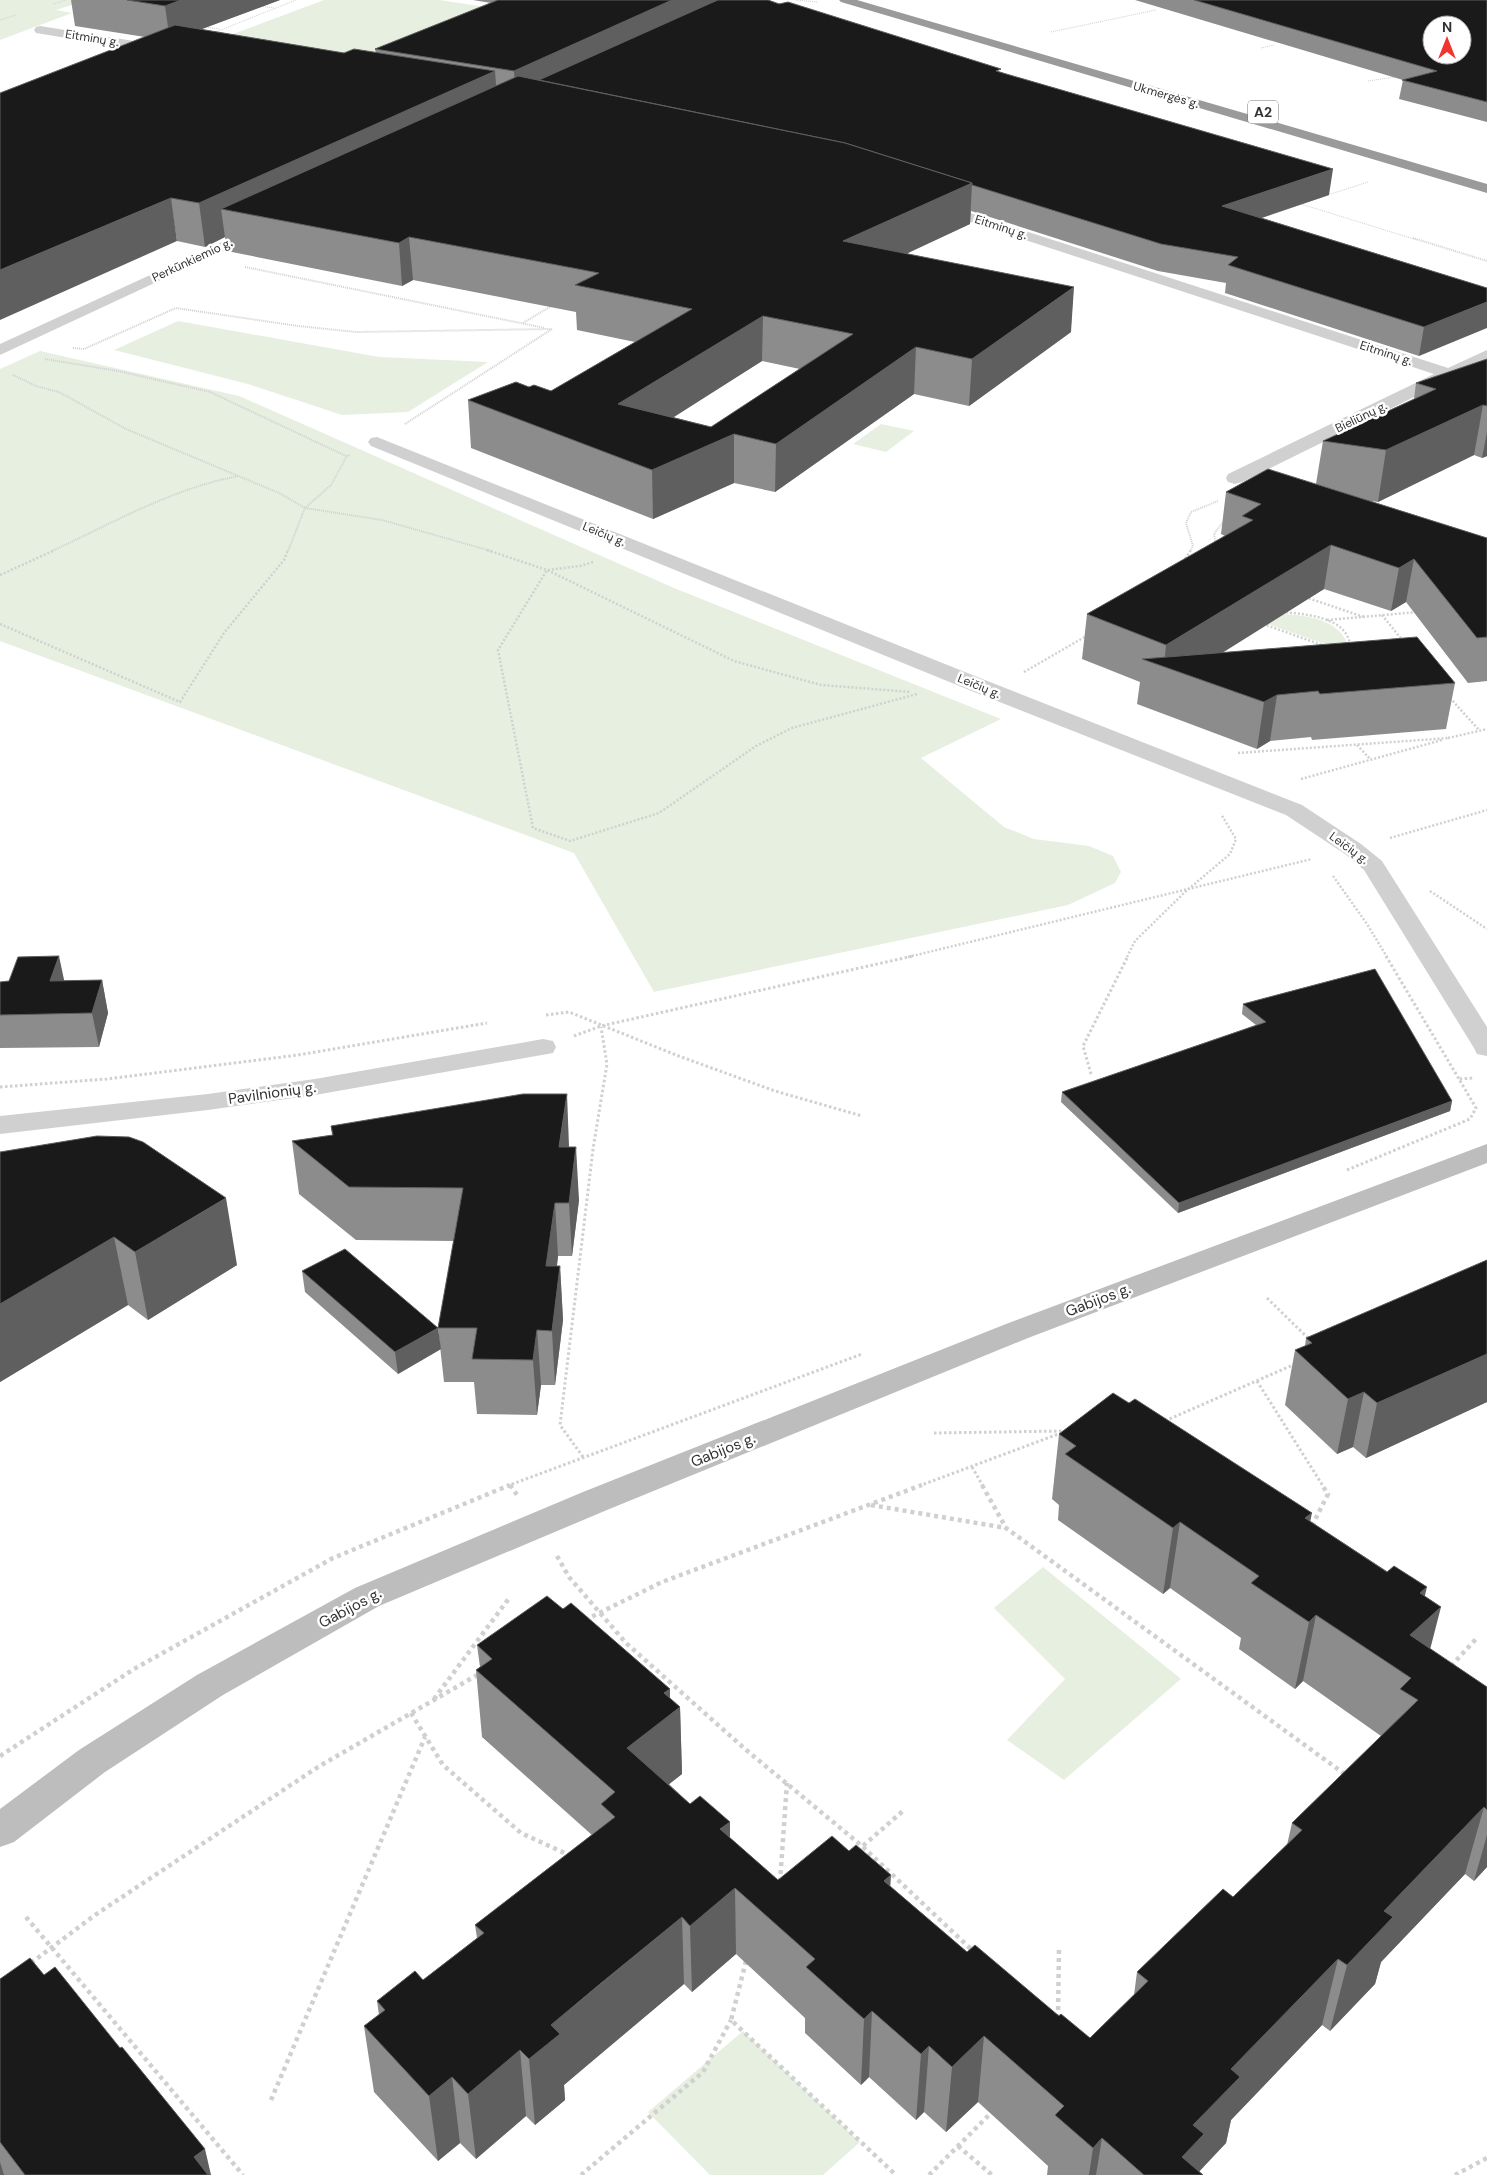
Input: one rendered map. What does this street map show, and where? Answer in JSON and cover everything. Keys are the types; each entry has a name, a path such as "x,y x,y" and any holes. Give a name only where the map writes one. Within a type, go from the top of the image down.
{"highway":[{"name":"Ukmergės g.","path":"845,0 1487,189"},
{"name":"Ukmergės g.","path":"885,0 979,30 1487,176"}],"street":[{"name":"Eitminų g.","path":"40,30 172,51"},
{"name":"Eitminų g.","path":"922,201 1450,374"},
{"name":"Perkūnkiemio g.","path":"0,350 271,223"},
{"name":"Bieliūnų g.","path":"1235,478 1450,374 1487,354"},
{"name":"Leičių g.","path":"377,442 982,687 1294,810 1353,849 1373,866 1487,1048"},
{"name":"Pavilnionių g.","path":"0,1125 276,1093 543,1047"},
{"name":"Gabijos g.","path":"0,1831 92,1761 210,1685 367,1597 595,1501 1017,1331 1487,1153"}],"path":[{"path":"172,51 296,0"},
{"path":"796,0 803,2"},
{"path":"258,5 276,8"},
{"path":"1051,32 1156,10"},
{"path":"1261,48 1274,45"},
{"path":"1368,81 1397,76"},
{"path":"1322,192 1332,194 1369,182"},
{"path":"1301,204 1487,261"},
{"path":"197,258 552,329"},
{"path":"523,323 557,303"},
{"path":"68,347 84,349 176,308 298,326 356,332 552,329"},
{"path":"0,624 77,655 101,668 180,702 224,633 284,560 305,508 331,485 347,456 377,442 552,329"},
{"path":"45,359 118,371 210,392 347,456"},
{"path":"8,369 14,377 59,392 126,429 279,493 305,508 382,520 482,548 547,570 734,661 821,685 920,693 792,728 756,746 659,813 570,841 533,828 498,650 547,570"},
{"path":"0,575 174,495 211,481 239,476"},
{"path":"1179,568 1193,546 1186,523 1191,512 1218,501"},
{"path":"1217,551 1214,534 1223,522"},
{"path":"547,570 580,566 594,561"},
{"path":"1301,596 1364,617"},
{"path":"1276,612 1294,613 1326,620 1418,612"},
{"path":"1382,615 1405,644"},
{"path":"1326,620 1348,633 1351,641 1350,648"},
{"path":"1256,622 1328,647"},
{"path":"1021,673 1089,634"},
{"path":"1446,693 1479,730"},
{"path":"1299,779 1487,729"},
{"path":"1235,754 1449,738"},
{"path":"1357,745 1371,760"},
{"path":"1091,1074 1083,1046 1135,941 1185,892 1230,854 1236,839 1216,806"},
{"path":"601,1026 1185,892 1353,849 1487,810"},
{"path":"1320,857 1367,924 1459,1079"},
{"path":"1384,882 1419,884 1487,929"},
{"path":"541,1015 569,1012 601,1026 775,1091 862,1116"},
{"path":"0,1087 107,1079 298,1055 493,1022"},
{"path":"583,1457 560,1425 593,1149 607,1064 601,1026"},
{"path":"1268,1298 1315,1346"},
{"path":"1161,1423 1298,1363"},
{"path":"1257,1381 1328,1494 1308,1533"},
{"path":"583,1621 662,1582 1066,1431 934,1433"},
{"path":"972,1467 1006,1528 1347,1776 1354,1769"},
{"path":"870,1504 1006,1528"},
{"path":"555,1553 569,1577 626,1643 862,1846 978,1956"},
{"path":"432,1701 510,1597"},
{"path":"1449,1668 1476,1639"},
{"path":"29,1964 95,1915 318,1767 483,1672"},
{"path":"411,1713 443,1765 521,1833 572,1856"},
{"path":"271,2100 425,1737"},
{"path":"780,1890 787,1783"},
{"path":"855,1852 904,1810"},
{"path":"26,1917 50,1948 243,2175"},
{"path":"1058,2022 1059,1947"},
{"path":"581,2175 703,2072 732,2020 748,1953"},
{"path":"732,2020 896,2175"},
{"path":"929,2175 1001,2104"},
{"path":"958,2146 992,2175"},
{"path":"1456,2175 1487,2158"}],"shaded area":[{"path":"0,0 87,0 56,10 72,13 0,40"},
{"path":"324,0 439,0 499,9 346,74 193,49"},
{"path":"178,321 379,357 488,362 408,412 342,415 248,384 114,350"},
{"path":"40,351 239,396 674,588 1001,719 921,758 1004,827 1034,839 1089,846 1113,856 1121,872 1115,883 1068,905 654,992 574,853 0,641 0,369"},
{"path":"881,424 914,431 886,452 853,444"},
{"path":"1284,614 1321,620 1336,629 1347,643 1342,650 1254,619"},
{"path":"1043,1567 1181,1679 1064,1780 1007,1740 1065,1679 994,1608"},
{"path":"743,2031 860,2142 823,2175 710,2175 648,2112"}],"building":[{"path":"127,0 181,0 165,6"},
{"path":"498,0 672,0 514,71 375,49"},
{"path":"718,0 768,0 779,4 788,2 1001,69 996,71 1333,169 1222,206 1487,288 1487,302 1424,327 1228,265 1238,257 1161,244 845,143 539,80"},
{"path":"1194,0 1487,0 1487,102 1402,80 1437,71"},
{"path":"175,25 344,53 354,49 495,71 199,203 171,198 0,270 0,93"},
{"path":"518,76 845,143 972,183 843,241 1074,287 972,359 916,347 776,444 734,434 652,470 468,400 516,382 529,387 534,385 551,391 692,309 575,285 599,273 409,237 399,243 221,209","holes":["763,316 853,334 711,427 618,404"]},
{"path":"1487,359 1487,406 1483,405 1386,450 1323,441 1436,389 1416,383"},
{"path":"1268,469 1487,538 1487,637 1477,638 1414,559 1399,568 1331,545 1166,645 1087,614 1253,520 1242,516 1261,504 1226,492"},
{"path":"1417,637 1455,683 1320,694 1318,691 1277,695 1264,702 1142,659"},
{"path":"59,956 50,981 102,980 92,1013 0,1015 0,982 9,981 18,957"},
{"path":"1375,969 1452,1101 1179,1203 1062,1092 1266,1022 1243,1004"},
{"path":"523,1094 567,1094 559,1147 576,1147 569,1203 555,1203 546,1266 560,1266 552,1331 537,1330 533,1360 472,1359 477,1328 438,1328 463,1188 349,1187 292,1141 333,1135 331,1126"},
{"path":"97,1136 129,1137 143,1142 226,1198 135,1252 114,1237 0,1304 0,1152"},
{"path":"345,1249 438,1328 395,1352 302,1271"},
{"path":"1487,1260 1487,1354 1377,1403 1364,1392 1348,1399 1295,1350 1312,1343 1306,1338"},
{"path":"1113,1393 1129,1403 1135,1399 1312,1513 1305,1518 1387,1572 1394,1566 1427,1587 1420,1593 1441,1607 1410,1635 1487,1687 1487,1810 1484,1807 1384,1911 1393,1917 1347,1965 1338,1959 1231,2069 1240,2077 1193,2125 1204,2134 1182,2157 1203,2175 1144,2175 1102,2138 1093,2148 1055,2115 1064,2106 984,2036 952,2067 929,2046 921,2054 872,2011 864,2019 806,1967 815,1959 735,1888 690,1926 682,1917 600,1984 551,2025 560,2034 529,2059 520,2050 468,2094 452,2077 429,2096 364,2026 385,2010 377,2001 415,1971 423,1980 484,1933 475,1925 615,1817 601,1804 615,1792 476,1670 492,1659 477,1645 547,1596 563,1609 571,1603 670,1689 664,1693 680,1707 627,1748 690,1804 700,1796 730,1822 720,1829 778,1880 832,1836 849,1851 856,1845 891,1875 884,1881 967,1952 975,1945 1059,2016 1061,2014 1090,2038 1148,1981 1137,1972 1223,1889 1233,1897 1302,1830 1292,1823 1418,1700 1400,1689 1411,1678 1316,1615 1309,1622 1251,1583 1259,1576 1180,1522 1173,1528 1065,1454 1076,1446 1059,1434"},
{"path":"30,1958 44,1975 55,1967 120,2048 122,2047 205,2149 194,2157 208,2175 25,2175 0,2142 0,1979"}]}
